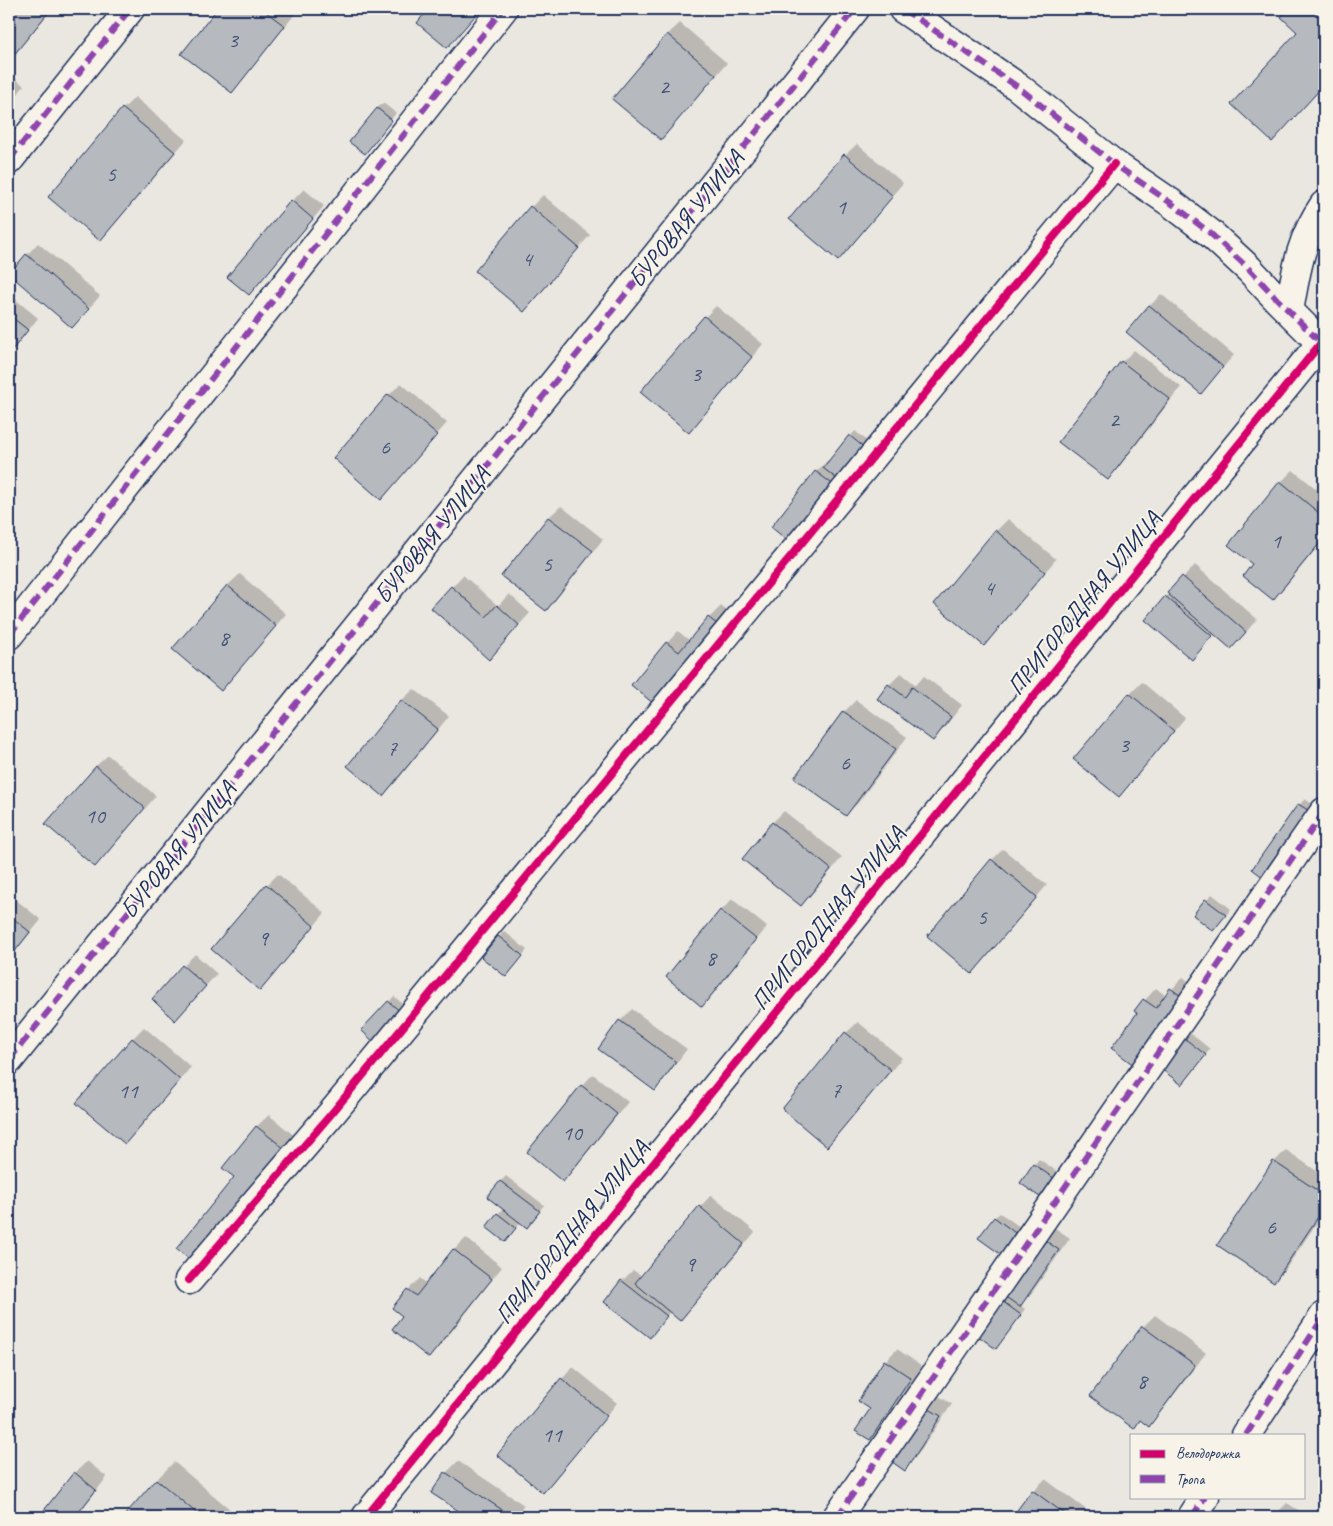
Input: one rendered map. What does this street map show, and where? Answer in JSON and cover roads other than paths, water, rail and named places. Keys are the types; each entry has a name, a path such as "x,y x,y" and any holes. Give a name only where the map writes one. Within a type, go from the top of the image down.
{"street":[{"path":"9,160 130,9"},
{"path":"9,635 503,9"},
{"name":"БУРОВАЯ УЛИЦА","path":"9,1060 856,9"},
{"path":"903,9 1018,87 1114,164 1171,203 1210,233 1249,269 1323,344"},
{"path":"189,1280 345,1098 1114,164"},
{"path":"1289,311 1298,259 1307,236 1324,205"},
{"name":"ПРИГОРОДНАЯ УЛИЦА","path":"366,1517 1323,344"},
{"path":"837,1517 1324,812"},
{"path":"1247,1434 1324,1316"},
{"path":"1192,1517 1204,1498"}]}
